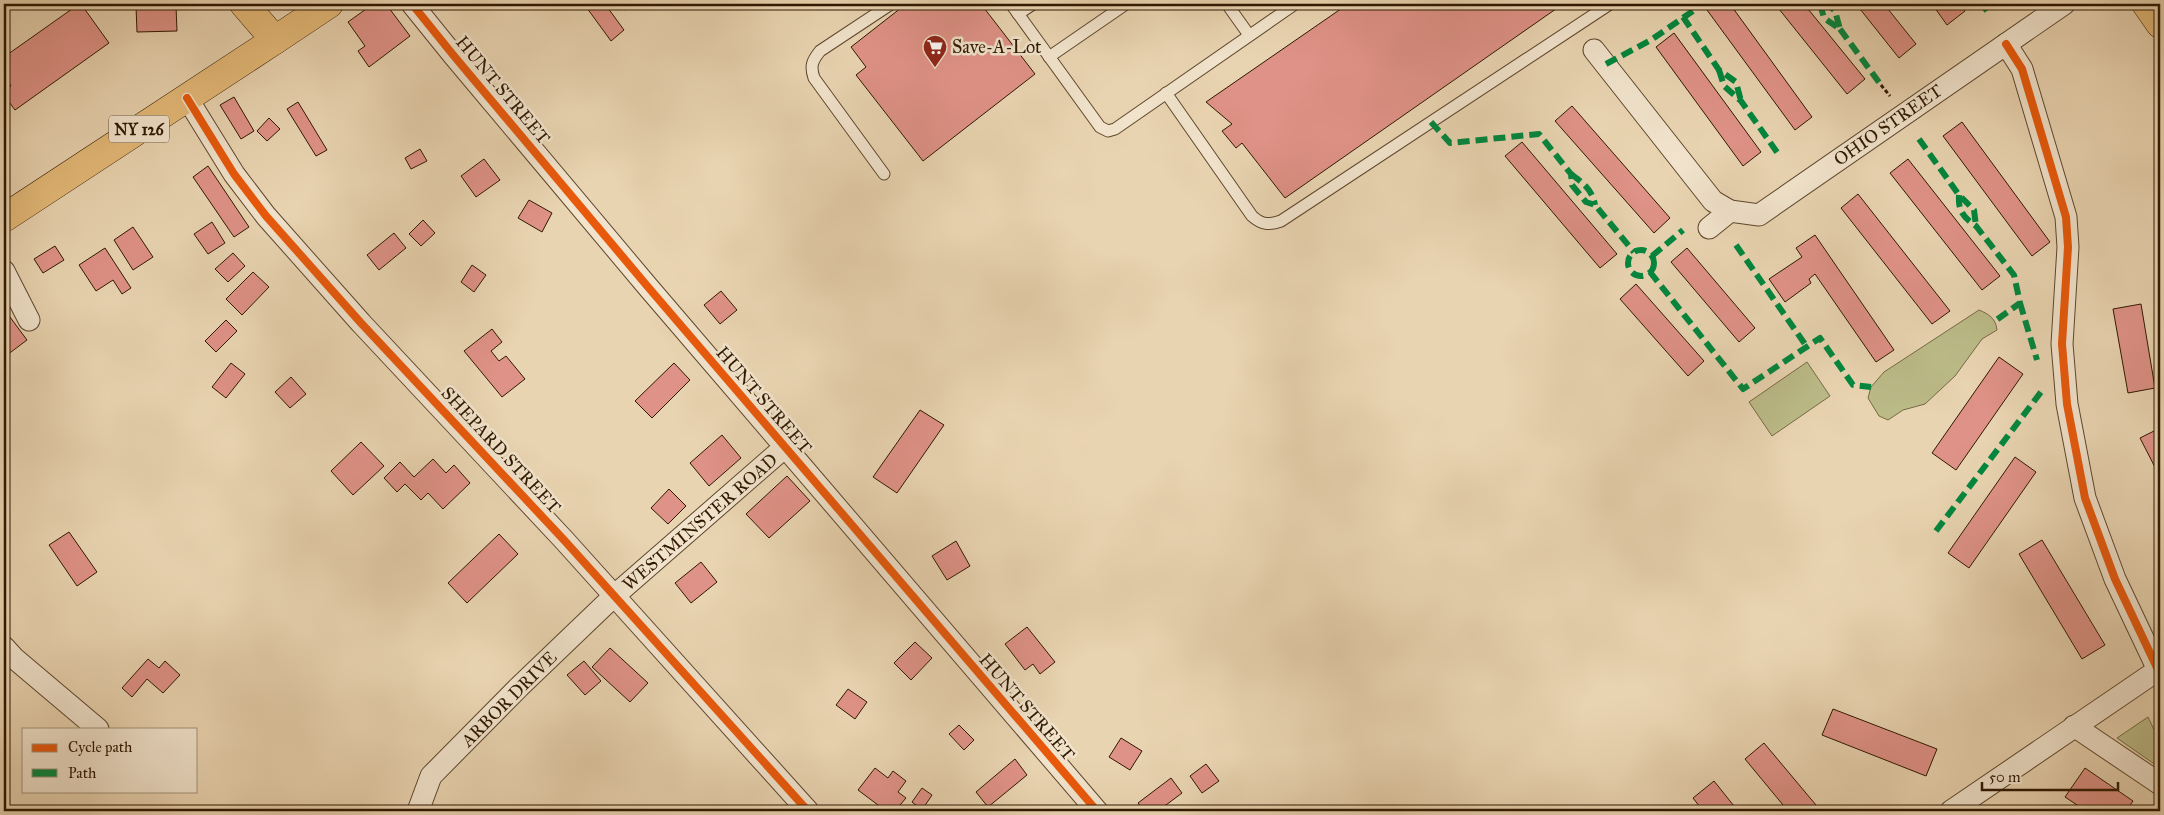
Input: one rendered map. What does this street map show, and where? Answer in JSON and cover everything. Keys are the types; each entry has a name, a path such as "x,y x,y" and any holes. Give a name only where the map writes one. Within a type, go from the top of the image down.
{"main road":[{"path":"251,11 275,40 329,4"},
{"path":"2146,4 2160,24"},
{"name":"NY 126","path":"4,218 275,40"}],"street":[{"name":"HUNT STREET","path":"412,4 466,71 785,448 1098,811"},
{"name":"OHIO STREET","path":"1730,211 1758,215 2064,4"},
{"path":"1951,811 2074,726 2159,672 2115,580 2085,498 2067,404 2062,344 2068,247 2066,217 2022,69 2006,44"},
{"path":"1594,50 1713,201 1730,211 1709,228"},
{"name":"SHEPARD STREET","path":"187,98 234,174 266,216 361,323 614,596 808,811"},
{"path":"4,271 29,320"},
{"name":"WESTMINSTER ROAD","path":"614,596 785,448"},
{"name":"ARBOR DRIVE","path":"418,811 431,776 519,687 614,596"},
{"path":"4,647 14,658 97,728"},
{"path":"2074,726 2160,784"}],"lane":[{"path":"884,174 814,78 810,68 813,59 820,51 891,4"},
{"path":"1011,4 1100,127 1108,131 1115,129 1295,4"},
{"path":"1018,14 1033,4"},
{"path":"1049,57 1126,4"},
{"path":"1227,4 1249,35"},
{"path":"1166,93 1252,216 1259,223 1270,224 1281,221 1610,4"}],"path":[{"path":"1881,85 1890,96"}],"green space":[{"path":"1979,310 1991,317 1997,330 1982,339 1955,376 1925,404 1903,410 1888,420 1879,416 1868,398 1871,387 1884,372"},
{"path":"1807,362 1830,396 1772,436 1749,402"},
{"path":"2148,717 2160,742 2160,768 2117,738"}],"building":[{"path":"81,4 109,43 15,110 4,95 4,91 11,86 4,76 4,57"},
{"path":"373,4 386,4 410,36 369,67 358,51 365,46 348,22"},
{"path":"584,4 605,4 624,30 611,41"},
{"path":"620,4 634,4 624,10"},
{"path":"906,4 981,4 1035,74 923,161 856,75 866,67 851,47"},
{"path":"1348,4 1563,4 1285,198 1242,143 1236,148 1222,131 1232,124 1206,102"},
{"path":"1716,4 1730,4 1812,117 1795,130 1707,10"},
{"path":"1775,4 1804,4 1865,79 1847,94"},
{"path":"1856,4 1884,4 1916,44 1899,58"},
{"path":"1932,4 1960,4 1965,11 1947,25"},
{"path":"136,6 176,6 177,31 137,32"},
{"path":"1674,33 1761,152 1743,166 1656,47"},
{"path":"234,97 254,131 241,139 220,105"},
{"path":"298,102 327,150 316,156 287,109"},
{"path":"1572,106 1670,218 1654,233 1555,121"},
{"path":"269,118 280,129 267,141 257,131"},
{"path":"1962,122 2050,242 2032,256 1943,136"},
{"path":"1522,142 1617,254 1600,268 1505,156"},
{"path":"420,149 427,161 411,169 405,158"},
{"path":"484,159 500,180 476,197 461,176"},
{"path":"1908,159 2000,276 1982,290 1890,173"},
{"path":"208,166 249,227 234,237 193,177"},
{"path":"1858,194 1950,311 1932,324 1841,208"},
{"path":"529,200 552,213 542,232 518,218"},
{"path":"423,220 435,233 421,246 409,234"},
{"path":"212,222 225,243 208,254 194,234"},
{"path":"133,227 153,257 133,270 114,240"},
{"path":"394,233 406,248 379,270 367,255"},
{"path":"1815,235 1894,350 1876,362 1815,274 1809,279 1811,283 1785,302 1769,279 1802,257 1796,248"},
{"path":"55,246 64,260 43,273 34,259"},
{"path":"105,248 131,288 122,294 113,280 96,291 79,265"},
{"path":"1687,248 1755,328 1739,342 1671,262"},
{"path":"233,253 245,266 228,282 215,269"},
{"path":"472,265 486,275 474,292 461,282"},
{"path":"253,272 269,287 242,315 226,299"},
{"path":"1636,284 1704,361 1688,376 1620,299"},
{"path":"721,291 737,310 720,324 704,305"},
{"path":"2141,304 2155,388 2128,393 2113,309"},
{"path":"4,309 27,340 7,355 4,351"},
{"path":"226,320 237,331 216,352 205,341"},
{"path":"492,329 502,342 491,351 499,361 506,356 525,379 502,397 464,351"},
{"path":"1999,357 2023,374 1956,470 1932,453"},
{"path":"231,363 245,374 226,398 212,387"},
{"path":"674,363 690,380 652,418 635,401"},
{"path":"291,377 306,394 290,408 275,392"},
{"path":"920,410 944,425 897,493 873,477"},
{"path":"2160,428 2160,477 2140,438"},
{"path":"722,435 741,458 709,486 690,463"},
{"path":"361,442 384,466 353,495 331,471"},
{"path":"2015,457 2036,472 1969,568 1948,553"},
{"path":"433,459 446,473 454,465 470,483 443,509 428,493 421,500 405,484 397,492 384,478 400,462 414,477"},
{"path":"787,476 810,501 769,538 746,514"},
{"path":"669,489 686,506 668,524 651,508"},
{"path":"69,532 97,572 77,586 49,545"},
{"path":"499,534 518,554 467,603 448,583"},
{"path":"2042,540 2105,645 2082,659 2019,554"},
{"path":"956,541 970,566 947,580 932,556"},
{"path":"701,562 717,582 691,603 675,583"},
{"path":"1027,627 1055,662 1040,674 1033,664 1025,670 1005,644"},
{"path":"915,642 932,658 911,680 894,663"},
{"path":"610,648 648,683 630,702 592,667"},
{"path":"148,659 159,668 165,661 180,675 163,693 147,679 132,697 122,688"},
{"path":"584,661 601,681 585,695 567,675"},
{"path":"848,689 867,702 855,719 836,705"},
{"path":"1833,709 1937,749 1926,776 1822,735"},
{"path":"959,725 974,740 964,750 949,734"},
{"path":"1121,738 1142,751 1130,770 1109,757"},
{"path":"1764,743 1821,811 1788,811 1745,759"},
{"path":"1015,759 1027,775 988,807 976,792"},
{"path":"1206,764 1219,781 1202,793 1190,776"},
{"path":"875,768 888,778 893,771 906,781 898,792 906,798 895,811 886,811 858,790"},
{"path":"2085,768 2133,801 2126,811 2086,811 2065,797"},
{"path":"1171,778 1182,793 1158,811 1144,811 1138,803"},
{"path":"1714,781 1738,811 1703,811 1693,798"},
{"path":"922,788 932,795 922,810 912,802"}],"marked path":[{"path":"1606,64 1651,40 1703,4"},
{"path":"1820,4 1824,18 1840,29 1835,11 1827,4"},
{"path":"1982,4 1987,11"},
{"path":"1683,17 1719,70 1736,82 1741,101"},
{"path":"1840,29 1881,85"},
{"path":"1719,70 1724,86 1741,101 1779,155"},
{"path":"1431,122 1450,143 1539,134 1571,174 1572,185 1586,202 1595,205 1634,252"},
{"path":"1919,139 1959,195 1974,210 1976,226"},
{"path":"1571,174 1589,191 1595,205"},
{"path":"1959,195 1959,205 1962,213 1976,226 2014,275 2020,303 1995,321"},
{"path":"1652,256 1683,230"},
{"path":"1736,245 1807,347"},
{"path":"1641,250 1650,254 1654,263 1650,272 1641,276 1632,272 1628,263 1632,254 1641,250"},
{"path":"1650,272 1743,389 1820,338 1853,385 1871,387"},
{"path":"2020,303 2037,360"},
{"path":"1936,531 2041,392"}],"cycle path":[{"path":"412,4 648,287 1097,811"},
{"path":"2006,44 2022,69 2066,217 2068,247 2062,344 2067,404 2085,498 2115,579 2160,674"},
{"path":"187,98 234,174 266,216 361,323 564,540 808,811"}],"place":[{"name":"Save-A-Lot","path":"935,68"}]}
